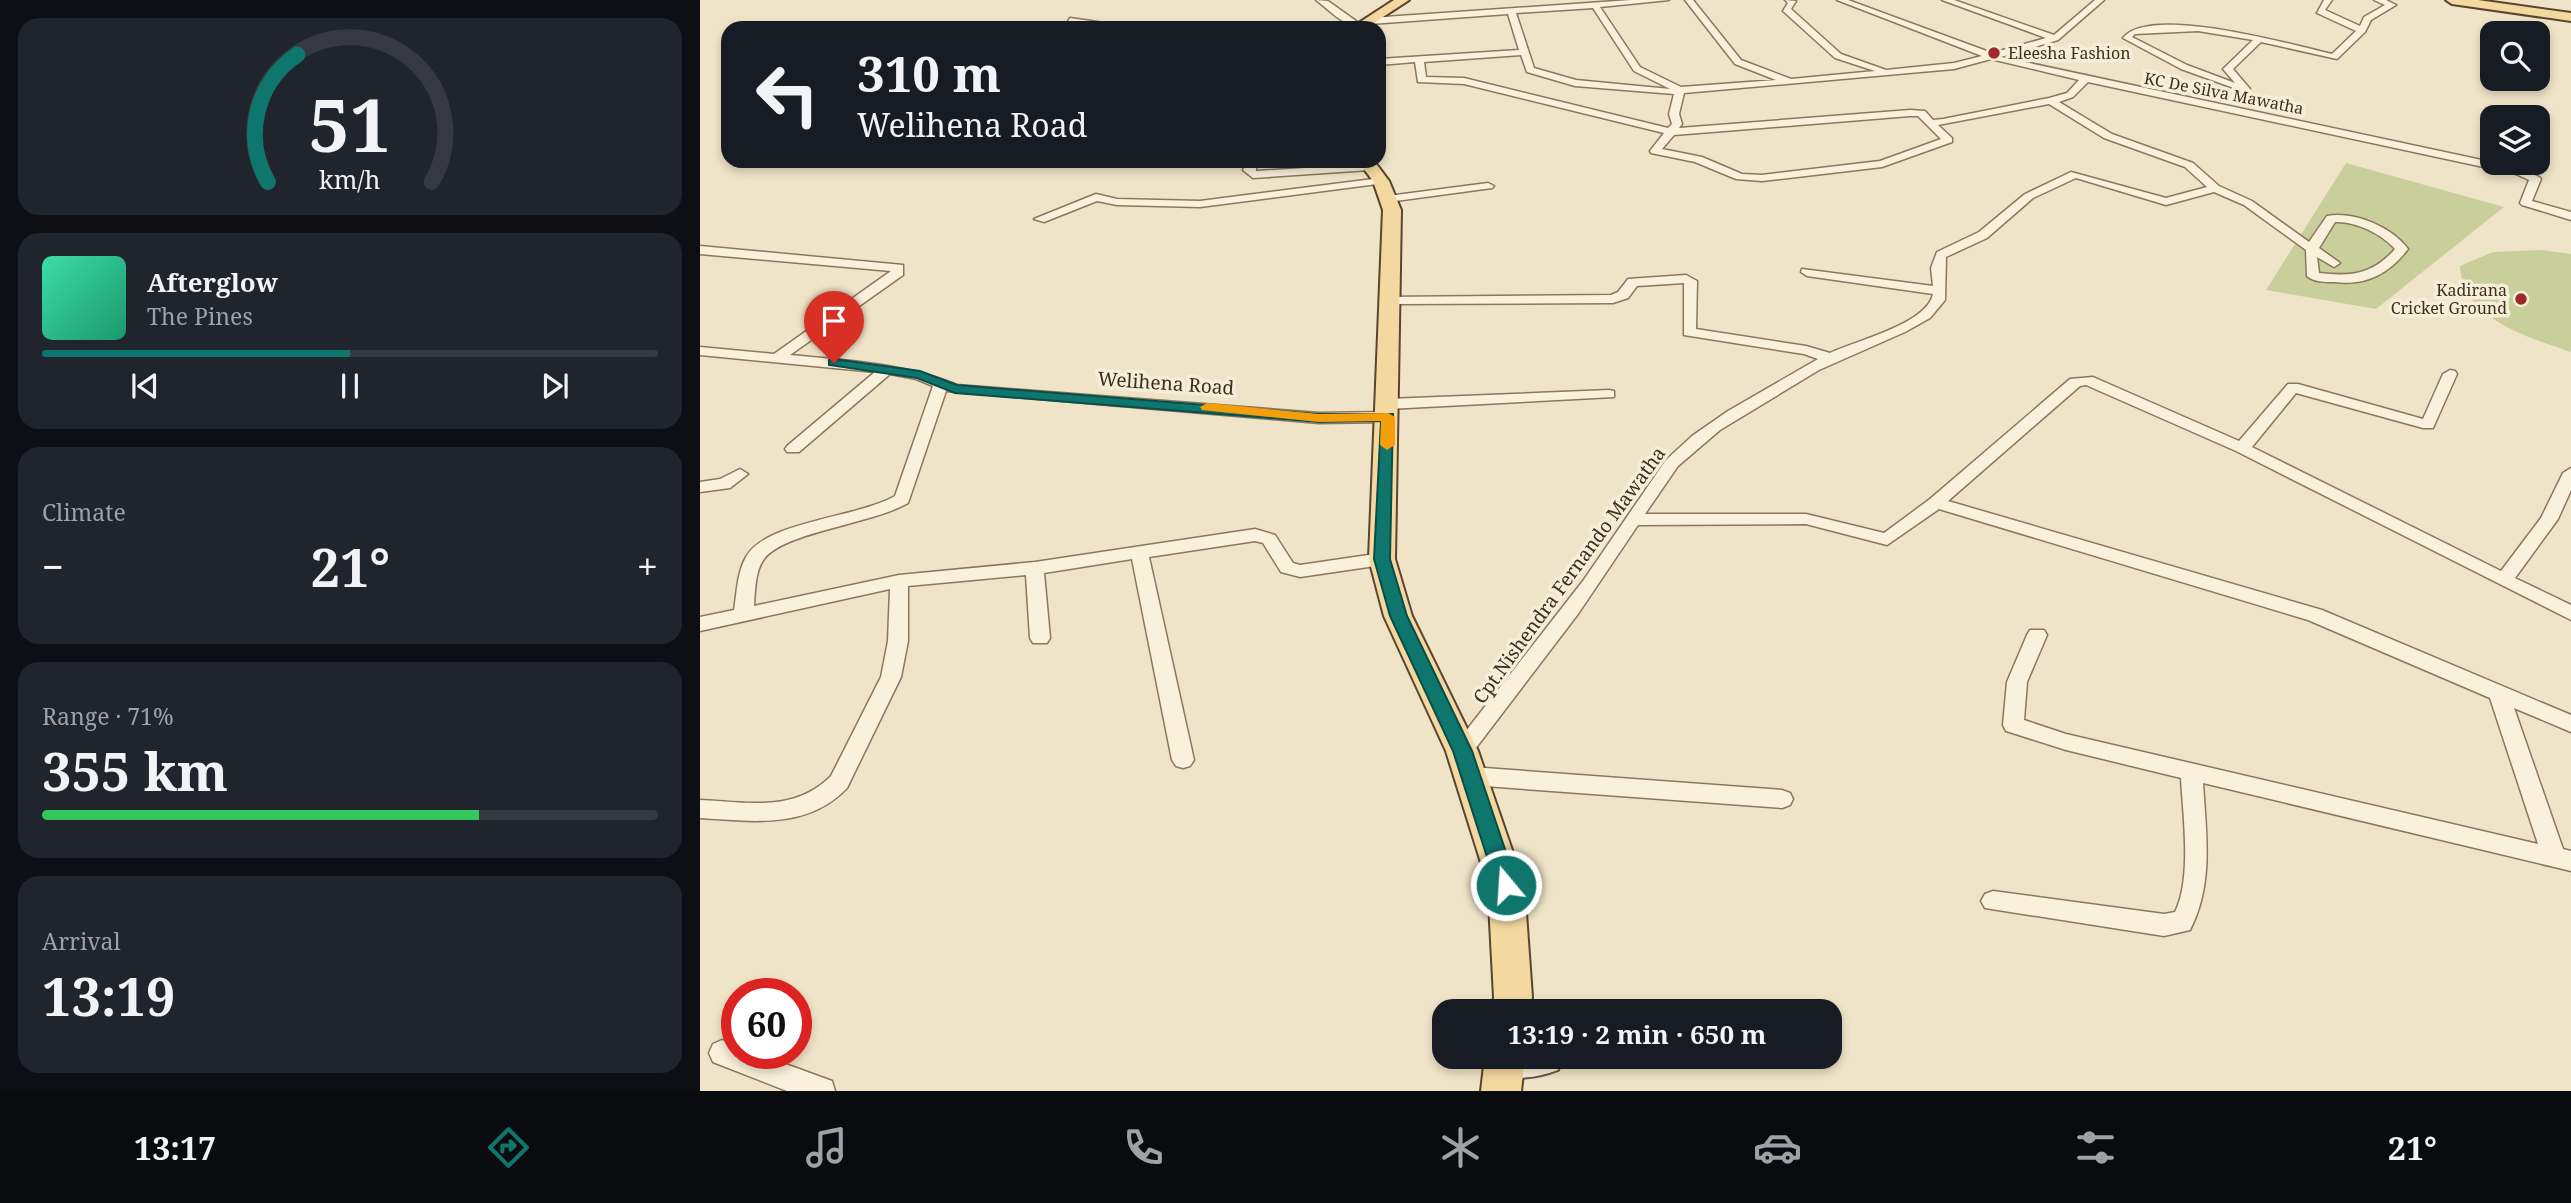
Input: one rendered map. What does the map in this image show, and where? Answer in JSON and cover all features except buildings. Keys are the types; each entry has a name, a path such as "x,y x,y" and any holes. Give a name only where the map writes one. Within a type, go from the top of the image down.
{"main road":[{"path":"1369,21 1404,0"},
{"path":"2452,0 2571,17"},
{"path":"1376,177 1392,209 1382,559 1398,616 1466,764 1506,885 1510,999"}],"street":[{"path":"1320,0 1332,6 1342,18 1351,21"},
{"path":"1386,23 1511,10 1665,0"},
{"path":"1689,0 1738,62 1790,82"},
{"path":"1789,0 1793,3 1786,9 1824,46 1838,55 1888,72"},
{"name":"KC De Silva Mawatha","path":"1842,0 1986,56 2084,81 2231,109 2518,171 2535,179 2526,203 2571,216"},
{"path":"1946,0 2056,38"},
{"path":"1511,10 1530,69 1575,83 1666,92 1954,66 2056,38 2096,0"},
{"path":"2328,0 2320,11 2362,30"},
{"path":"2258,40 2228,69 2245,89 2211,79 2155,55 2127,38 2132,32 2207,29 2258,40 2334,57 2362,30 2367,19 2392,5 2378,0"},
{"path":"1595,5 1637,69 1680,90"},
{"path":"1386,61 1523,52"},
{"path":"1417,59 1421,64 1421,80 1464,81 1671,132 1921,113 1948,140 1882,164 1762,178 1740,177 1698,159 1655,151 1671,132 1676,124 1674,114 1680,90"},
{"path":"1930,122 2051,101 2070,94 2084,81"},
{"path":"2051,101 2108,136 2189,165 2215,187 2248,203 2334,263"},
{"path":"1250,168 1254,175 1376,177 1488,186"},
{"path":"1807,272 1940,291 1937,273 1941,255 1952,247 1983,235 2029,196 2075,174 2166,202 2215,187"},
{"path":"1040,219 1096,197 1117,202 1200,204 1376,177"},
{"path":"2344,218 2397,242 2402,249 2387,267 2352,281 2314,276 2308,260 2311,249 2331,219 2344,218"},
{"path":"700,250 899,268 780,356"},
{"path":"1390,299 1613,299 1623,295 1633,282 1686,279 1691,281 1689,332 1806,350 1830,358"},
{"name":"Cpt.Nishendra Fernando Mawatha","path":"1466,764 1635,520 1665,472 1683,452 1764,396 1830,358 1915,322 1936,304 1940,291"},
{"name":"Welihena Road","path":"700,351 780,356 887,369 920,374 941,386 1319,418 1609,394"},
{"path":"793,449 887,369"},
{"path":"2242,448 2293,387 2428,425 2450,374"},
{"path":"1635,520 1806,519 1887,539 1936,503 2075,382 2088,380 2242,448 2571,614"},
{"path":"743,615 755,556 773,542 799,532 869,517 888,510 902,499 941,386"},
{"path":"2504,580 2549,519 2571,473"},
{"path":"700,487 724,484 740,474"},
{"path":"1936,503 2315,615 2571,724"},
{"path":"700,624 900,581 1035,568 1255,535 1269,539 1287,568 1300,571 1382,559"},
{"path":"1139,551 1182,760"},
{"path":"1035,568 1040,638"},
{"path":"700,809 797,810 828,797 839,782 891,677 898,641 900,581"},
{"path":"2037,635 2017,682 2013,725 2066,742 2563,859"},
{"path":"2498,692 2563,859"},
{"path":"1466,764 1782,799"},
{"path":"1993,901 2164,925 2182,922 2191,908 2195,840 2191,772"},
{"path":"764,1069 822,1091"}],"green space":[{"path":"2346,163 2504,207 2376,309 2266,290"},
{"name":"Kadirana Cricket Ground","path":"2542,250 2571,254 2571,352 2536,340 2500,323 2472,300 2464,284 2460,266 2493,252"}],"slow traffic":[{"path":"1207,407 1319,418 1388,417 1387,445"}],"place":[{"name":"Eleesha Fashion","path":"1994,53"},
{"name":"Kadirana Cricket Ground","path":"2521,299"}],"route":[{"path":"834,363 920,374 941,386 955,389 1319,418 1388,417 1382,559 1398,616 1462,751 1506,885"}]}
